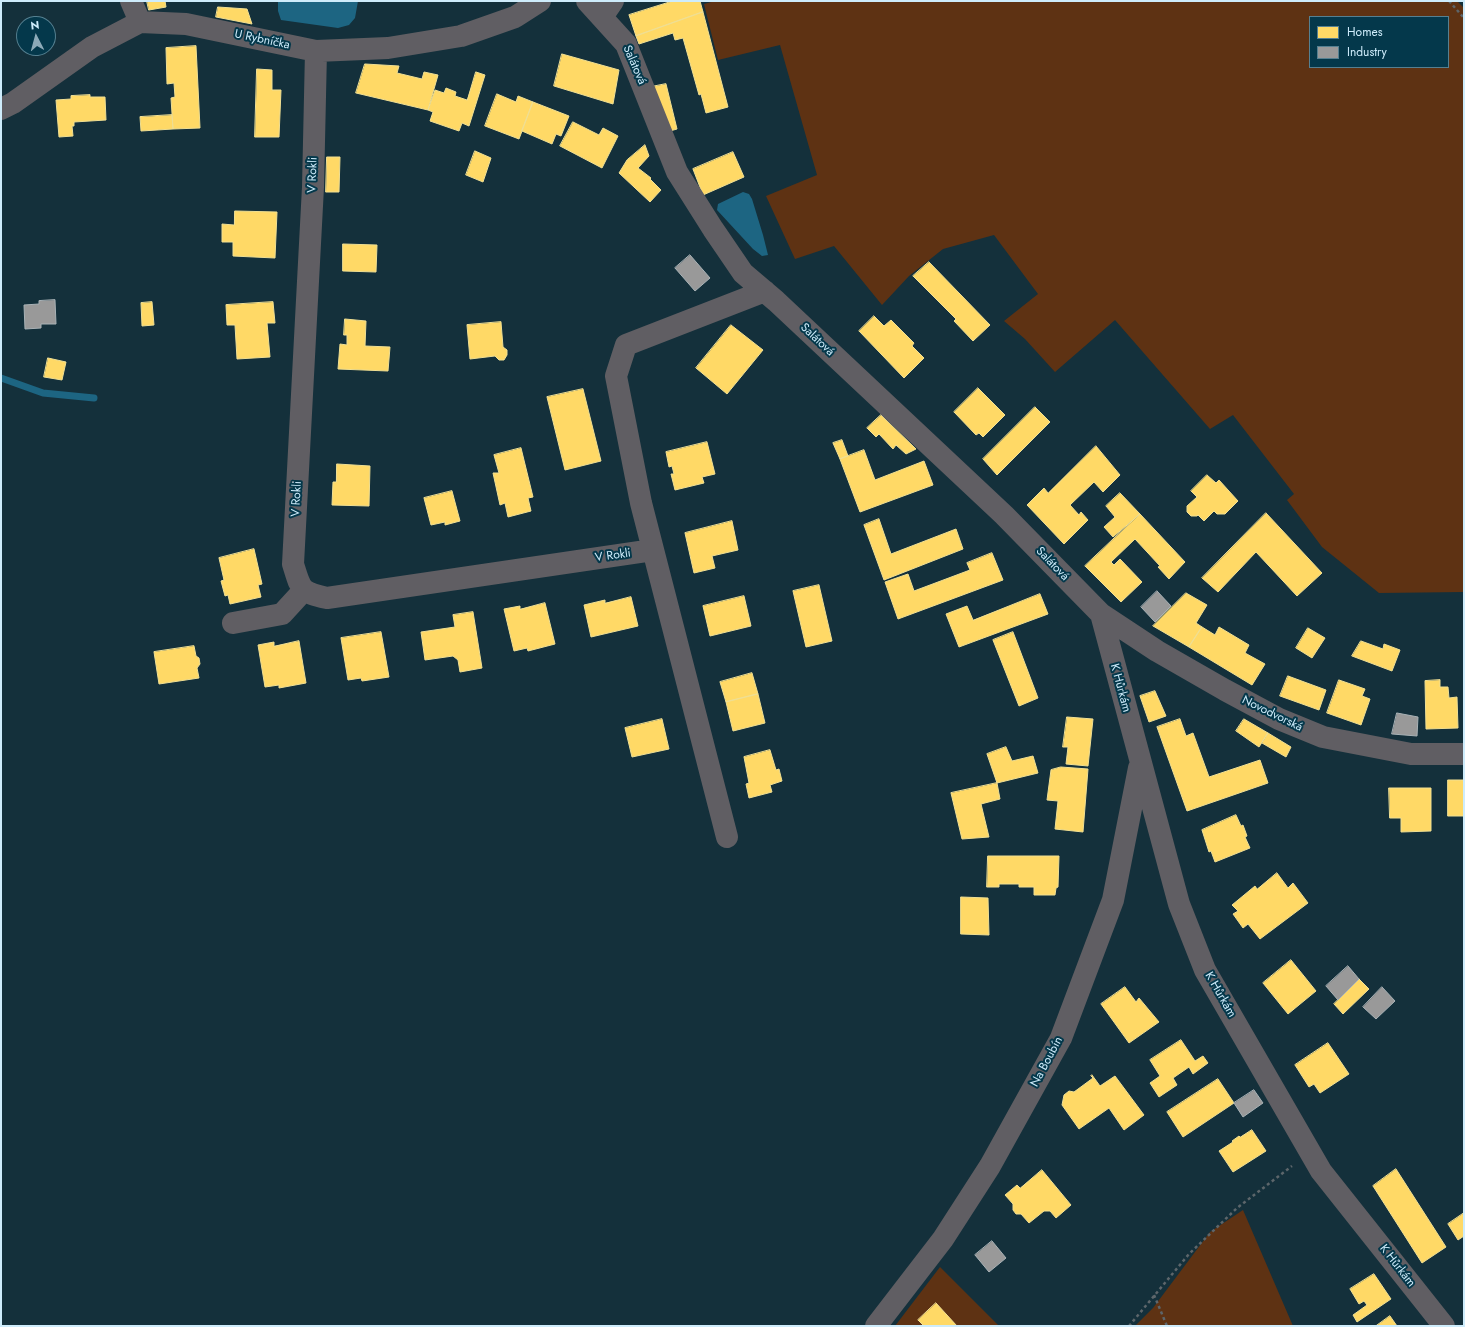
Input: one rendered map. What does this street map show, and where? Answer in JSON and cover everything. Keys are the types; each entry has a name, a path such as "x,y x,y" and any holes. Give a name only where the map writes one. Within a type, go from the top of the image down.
{"street":[{"path":"1,109 13,103 92,47 140,22 131,1"},
{"name":"U Rybníčka","path":"140,22 186,24 316,51 388,48 461,36 515,17 540,1"},
{"name":"Salátová","path":"587,1 608,9 626,44 677,172 743,273 765,291 1004,515 1101,614"},
{"name":"V Rokli","path":"316,51 313,188 293,564 300,585 309,594 327,598 653,550"},
{"path":"727,837 641,503 616,376 626,345 765,291"},
{"path":"233,623 282,614 304,590"},
{"name":"Novodvorská","path":"1101,614 1157,651 1225,690 1279,719 1323,737 1411,754 1464,754"},
{"name":"K Hůrkám","path":"1101,614 1179,904 1205,970 1321,1171 1444,1326"},
{"name":"Na Boubín","path":"876,1326 942,1239 990,1166 1061,1038 1112,900 1140,763"}],"path":[{"path":"1448,1 1464,18"},
{"path":"1128,1326 1189,1254 1237,1208 1310,1152"},
{"path":"1154,1295 1167,1326"}],"shaded area":[{"path":"715,1 1457,1 1464,8 1464,592 1379,593 1322,547 1287,500 1294,494 1233,415 1210,429 1115,320 1055,372 1025,339 1004,321 1038,294 994,235 943,249 909,276 882,305 834,246 795,259 766,196 817,175 780,45 718,60 704,4"},
{"path":"1243,1210 1293,1326 1135,1326 1153,1308 1210,1232"},
{"path":"940,1267 999,1326 895,1326"}],"water":[{"path":"278,1 358,1 355,18 349,25 338,28 281,20 278,11"},
{"path":"743,192 749,194 752,199 768,255 762,256 753,249 717,210 718,204"}],"building: Homes":[{"path":"147,1 165,1 166,7 149,10"},
{"path":"673,1 700,1 703,12 636,36 629,15"},
{"path":"218,7 247,9 252,24 216,17"},
{"path":"703,12 728,107 706,113 701,94 699,95 683,38 675,40 673,33 639,44 636,36"},
{"path":"196,46 200,128 173,129 171,98 175,97 174,83 167,84 166,48"},
{"path":"562,54 619,70 613,104 554,86"},
{"path":"365,64 399,66 397,73 422,79 424,72 438,75 428,110 356,93"},
{"path":"257,69 272,70 272,90 281,90 279,137 255,137"},
{"path":"476,72 485,75 469,126 462,123 459,131 430,121 433,112 428,110 435,90 444,93 446,88 456,92 455,96 467,100"},
{"path":"666,84 677,129 663,133 651,87"},
{"path":"497,94 516,102 518,96 533,102 519,139 485,126"},
{"path":"90,95 90,97 105,97 106,120 74,122 74,126 72,126 73,136 59,137 56,100 71,99 71,96"},
{"path":"533,102 569,116 561,136 556,134 552,144 522,131"},
{"path":"172,115 173,129 141,131 140,117"},
{"path":"573,122 599,135 603,128 618,136 602,168 560,146"},
{"path":"645,145 649,156 638,168 651,178 650,179 661,190 650,202 619,173 627,160"},
{"path":"475,151 491,158 483,182 466,175"},
{"path":"733,152 744,177 703,195 693,169"},
{"path":"327,157 340,157 339,192 326,192"},
{"path":"235,211 277,212 275,258 233,256 233,242 222,242 222,224 234,225"},
{"path":"343,244 377,245 376,272 343,271"},
{"path":"929,262 990,325 973,341 954,321 956,319 913,276"},
{"path":"152,302 154,325 142,326 141,303"},
{"path":"273,302 275,323 267,323 270,357 237,359 235,325 227,325 226,305"},
{"path":"874,316 884,326 891,320 914,343 912,346 924,358 904,378 859,331"},
{"path":"345,319 366,321 365,346 390,347 388,371 338,369 340,344 347,345 347,335 344,335"},
{"path":"501,322 503,347 507,350 507,355 504,360 499,360 495,356 470,359 467,325"},
{"path":"731,325 763,350 727,394 696,368"},
{"path":"48,358 66,362 62,380 44,377"},
{"path":"978,388 1005,415 983,437 979,433 976,435 954,412"},
{"path":"583,389 601,461 565,470 547,397"},
{"path":"1035,407 1050,422 997,475 983,459"},
{"path":"881,415 916,449 906,454 896,445 893,449 879,434 876,437 867,428"},
{"path":"842,440 848,456 840,459 833,443"},
{"path":"707,442 715,474 702,477 704,483 675,490 671,474 674,474 672,466 669,467 666,452"},
{"path":"1096,446 1120,475 1103,492 1094,482 1070,505 1079,515 1081,512 1088,520 1064,544 1027,505 1044,488 1048,493"},
{"path":"521,448 533,497 528,498 531,511 508,517 505,503 500,505 493,473 499,473 494,455"},
{"path":"864,450 875,480 924,461 933,485 860,512 840,459"},
{"path":"337,464 370,466 369,506 332,505 333,482 336,482"},
{"path":"1207,475 1216,483 1219,480 1238,501 1225,514 1217,514 1214,511 1204,521 1198,515 1191,516 1187,512 1187,506 1197,497 1191,491"},
{"path":"452,491 460,521 445,525 445,522 431,525 424,498"},
{"path":"1120,493 1140,514 1113,537 1104,527 1115,517 1106,506"},
{"path":"1266,513 1322,573 1297,596 1256,552 1218,592 1202,578"},
{"path":"1140,514 1185,562 1169,579 1158,567 1160,566 1135,539 1111,562 1114,565 1120,559 1142,582 1121,602 1085,566"},
{"path":"879,519 891,554 956,529 963,549 884,580 864,525"},
{"path":"732,521 738,550 712,556 715,568 694,573 685,533"},
{"path":"254,549 262,584 258,585 261,597 230,604 228,595 225,596 221,581 224,580 219,558"},
{"path":"992,553 1003,580 898,619 885,582 908,574 914,591 970,570 967,563"},
{"path":"819,585 832,641 806,647 793,591"},
{"path":"1186,593 1207,605 1196,623 1202,627 1189,647 1153,626"},
{"path":"1040,594 1048,614 959,647 946,614 967,606 973,620"},
{"path":"744,596 751,626 710,636 703,606"},
{"path":"631,597 638,626 591,637 584,605 605,600 605,603"},
{"path":"545,603 555,644 528,651 527,648 514,651 504,609 520,606 520,609"},
{"path":"473,612 482,668 460,672 458,660 453,656 425,660 421,632 455,627 453,615"},
{"path":"1202,627 1215,635 1219,627 1249,645 1245,653 1265,664 1252,685 1189,647"},
{"path":"1308,628 1325,638 1312,658 1296,648"},
{"path":"381,632 389,677 362,681 361,678 348,680 341,638"},
{"path":"1013,632 1038,698 1019,706 993,640"},
{"path":"299,641 306,683 279,688 279,685 265,687 258,645 274,642 274,646"},
{"path":"1361,641 1383,649 1384,644 1400,650 1392,671 1352,656"},
{"path":"194,646 196,656 199,658 200,664 197,668 199,678 159,684 154,652"},
{"path":"752,673 758,694 726,702 720,682"},
{"path":"1288,676 1326,690 1319,710 1280,696"},
{"path":"1339,680 1365,689 1362,696 1370,699 1361,725 1327,713"},
{"path":"1440,680 1440,687 1448,687 1449,698 1457,697 1458,728 1426,729 1425,681"},
{"path":"1155,691 1166,716 1149,722 1140,696"},
{"path":"758,694 765,723 733,731 726,702"},
{"path":"1067,717 1093,719 1088,766 1066,764 1068,747 1063,747"},
{"path":"662,719 669,749 632,757 625,728"},
{"path":"1180,719 1186,736 1193,733 1209,777 1260,760 1268,783 1187,811 1157,727"},
{"path":"1244,719 1268,733 1259,747 1236,731"},
{"path":"1268,733 1291,747 1286,757 1262,743"},
{"path":"1006,747 1012,761 1033,756 1038,773 997,783 987,754"},
{"path":"770,750 776,770 779,769 782,781 770,785 772,792 749,798 746,784 749,783 744,757"},
{"path":"1061,767 1088,769 1083,832 1055,829 1058,801 1047,800 1051,770"},
{"path":"1448,780 1464,780 1464,816 1448,816"},
{"path":"997,783 1000,799 981,804 989,837 962,839 951,793"},
{"path":"1389,788 1431,788 1431,831 1401,832 1401,818 1390,818"},
{"path":"1236,815 1241,826 1243,825 1247,836 1245,837 1250,848 1215,862 1211,851 1209,852 1202,830"},
{"path":"988,856 1059,856 1058,887 1056,888 1055,895 1034,895 1034,887 1019,887 1019,884 999,884 999,887 987,887"},
{"path":"1277,873 1288,888 1293,883 1308,903 1260,939 1248,924 1243,928 1233,914 1238,911 1232,905 1255,886 1257,889"},
{"path":"961,897 988,898 989,935 961,934"},
{"path":"1291,960 1316,991 1288,1014 1263,983"},
{"path":"1359,979 1369,989 1343,1014 1334,1004"},
{"path":"1125,987 1136,1002 1139,998 1159,1022 1129,1043 1101,1004"},
{"path":"1181,1040 1195,1061 1203,1056 1208,1063 1193,1074 1189,1067 1173,1078 1177,1085 1159,1097 1150,1083 1160,1076 1150,1060"},
{"path":"1328,1043 1349,1074 1320,1093 1314,1084 1309,1087 1295,1065"},
{"path":"1092,1075 1100,1086 1115,1076 1144,1115 1124,1130 1109,1108 1079,1129 1062,1105 1064,1095 1069,1091 1074,1092 1093,1078 1091,1076"},
{"path":"1218,1079 1234,1103 1183,1137 1167,1112"},
{"path":"1252,1130 1266,1151 1233,1172 1219,1151 1239,1136 1240,1137"},
{"path":"1396,1169 1446,1247 1422,1263 1373,1186"},
{"path":"1042,1170 1071,1205 1056,1218 1050,1211 1044,1211 1029,1223 1021,1214 1016,1214 1013,1210 1013,1204 1005,1195 1017,1185 1020,1188"},
{"path":"1464,1213 1464,1236 1458,1240 1448,1224"},
{"path":"1374,1274 1391,1299 1357,1322 1353,1315 1367,1305 1364,1301 1359,1304 1350,1289"},
{"path":"936,1303 957,1326 924,1326 918,1320"},
{"path":"1390,1316 1397,1326 1376,1326"}],"building: Industry":[{"path":"690,255 710,278 695,291 675,268"},
{"path":"55,300 56,324 41,324 41,328 25,329 24,305 39,304 39,301"},
{"path":"1157,591 1171,606 1155,622 1141,607"},
{"path":"1397,713 1418,717 1417,736 1392,734"},
{"path":"1348,966 1359,979 1338,1000 1326,986"},
{"path":"1382,987 1395,1001 1376,1019 1363,1007"},
{"path":"1254,1090 1263,1103 1243,1117 1234,1103"},
{"path":"992,1241 1006,1258 989,1272 975,1255"}],"waterway":[{"path":"1,378 43,393 94,398"}]}
